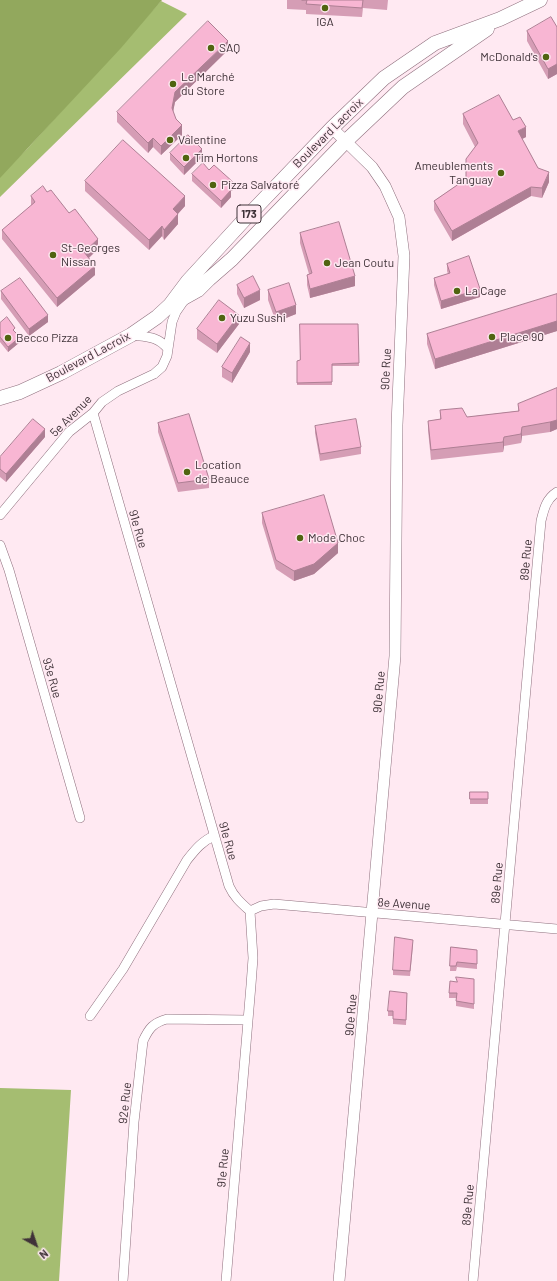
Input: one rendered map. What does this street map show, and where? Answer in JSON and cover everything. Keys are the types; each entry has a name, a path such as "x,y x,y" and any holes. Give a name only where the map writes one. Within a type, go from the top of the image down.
{"main road":[{"name":"Boulevard Lacroix","path":"0,398 20,392 61,373 131,335 157,317 170,305 188,281 213,253 332,128 384,78 435,43 500,19 540,0"},
{"name":"Boulevard Lacroix","path":"170,305 198,290 232,259 346,141 403,88 500,19"}],"street":[{"name":"90e Rue","path":"332,128 372,167 385,186 399,217 404,256 397,425 395,656 339,1281"},
{"name":"5e Avenue","path":"0,515 70,432 93,413 102,402 118,391 154,374 162,367 168,349 172,322 176,312 186,297"},
{"path":"131,335 157,338 164,343 168,349"},
{"name":"91e Rue","path":"93,413 232,894 238,901 250,910 253,958 226,1281"},
{"name":"89e Rue","path":"473,1281 542,520 545,504 557,492"},
{"name":"93e Rue","path":"0,545 11,578 80,818"},
{"path":"90,1016 123,969 187,860 207,839 214,836"},
{"name":"8e Avenue","path":"250,910 260,906 274,904 557,929"},
{"name":"92e Rue","path":"122,1281 134,1122 143,1041 148,1030 157,1022 167,1019 247,1020"}],"shaded area":[{"path":"0,0 162,0 121,48 0,178"},
{"path":"161,1 187,14 0,197 0,174 27,149"},
{"path":"0,1088 71,1090 59,1281 0,1281"}],"building":[{"path":"307,0 363,0 362,8 306,4"},
{"name":"McDonald's","path":"551,17 557,27 557,64 548,69 527,31"},
{"path":"208,21 228,41 175,92 172,108 176,119 182,125 161,146 153,138 148,143 117,112"},
{"name":"Ameublements Tanguay","path":"499,95 513,120 520,117 526,127 518,131 538,168 549,172 542,188 531,187 452,231 434,201 466,179 466,159 478,143 463,114"},
{"path":"188,135 202,149 184,167 170,153"},
{"path":"123,140 185,196 173,209 178,214 164,230 162,226 149,240 85,181"},
{"name":"Pizza Salvatoré","path":"203,163 209,170 214,165 233,182 228,187 231,190 221,201 192,174"},
{"name":"St-Georges Nissan","path":"43,186 47,192 51,190 69,213 75,209 98,239 84,252 95,266 57,298 2,230 35,202 31,196"},
{"name":"Jean Coutu","path":"339,222 355,276 310,289 307,275 312,273 300,233"},
{"name":"La Cage","path":"469,256 480,289 441,301 434,278 450,273 447,264"},
{"path":"253,276 260,290 244,298 237,285"},
{"path":"20,278 48,315 29,329 1,291"},
{"path":"289,283 296,305 276,312 268,290"},
{"name":"Place 90","path":"557,294 557,321 435,359 427,334"},
{"path":"219,300 239,315 217,344 197,329"},
{"name":"Becco Pizza","path":"7,317 15,328 13,330 20,337 8,347 0,337 0,323"},
{"path":"300,324 358,324 359,363 332,364 332,382 297,383 297,361 300,360"},
{"path":"241,337 250,343 232,373 222,367"},
{"path":"557,388 557,420 522,427 521,434 504,437 503,442 431,450 428,421 441,419 440,410 462,408 467,417 519,411 518,404"},
{"name":"Location de Beauce","path":"189,414 209,479 178,483 158,423"},
{"path":"33,419 45,429 6,474 0,469 0,457"},
{"path":"356,419 361,447 320,454 315,426"},
{"name":"Mode Choc","path":"324,495 338,543 314,564 294,571 276,560 262,513"},
{"path":"470,792 488,792 488,799 470,799"},
{"path":"395,937 413,940 410,971 393,970"},
{"path":"451,947 477,950 477,964 457,962 456,966 450,966"},
{"path":"456,977 474,979 474,1004 456,1001 457,993 449,993 450,981 457,982"},
{"path":"390,991 407,993 406,1020 393,1019 393,1011 388,1011"}],"place":[{"name":"IGA","path":"325,8"},
{"name":"SAQ","path":"211,48"},
{"name":"McDonald's","path":"546,57"},
{"name":"Le Marché du Store","path":"173,84"},
{"name":"Valentine","path":"170,140"},
{"name":"Tim Hortons","path":"186,158"},
{"name":"Ameublements Tanguay","path":"501,173"},
{"name":"Pizza Salvatoré","path":"213,185"},
{"name":"St-Georges Nissan","path":"53,255"},
{"name":"Jean Coutu","path":"327,263"},
{"name":"La Cage","path":"457,291"},
{"name":"Yuzu Sushi","path":"222,318"},
{"name":"Place 90","path":"492,337"},
{"name":"Becco Pizza","path":"8,338"},
{"name":"Location de Beauce","path":"187,472"},
{"name":"Mode Choc","path":"300,538"}]}
